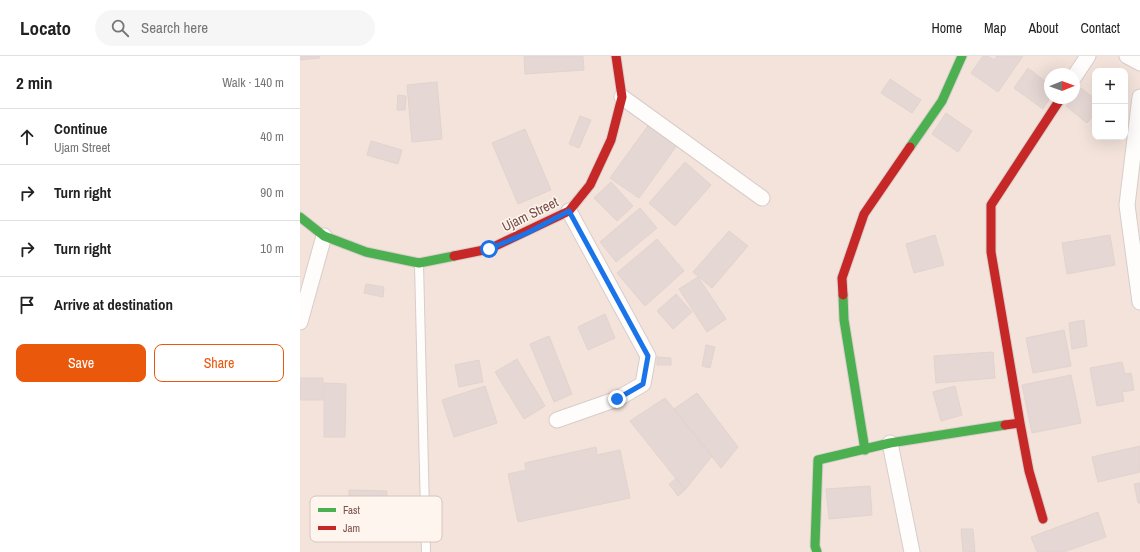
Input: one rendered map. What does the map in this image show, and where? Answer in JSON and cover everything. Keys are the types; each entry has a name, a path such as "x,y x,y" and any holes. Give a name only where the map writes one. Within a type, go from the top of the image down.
{"street":[{"name":"Ujam Street","path":"300,217 324,236 366,252 419,263 489,249 527,233 569,211 590,185 611,140 622,97 616,56"},
{"path":"864,450 844,320 842,278 864,214 942,101 962,56"},
{"path":"1080,68 1088,56"},
{"path":"1127,56 1140,62"},
{"path":"622,97 762,198"},
{"path":"1140,97 1127,205 1140,302"},
{"path":"1043,519 1029,470 991,252 991,205 1057,104"},
{"path":"557,420 617,399 643,384 648,356 569,211"},
{"path":"300,322 324,236"},
{"path":"817,552 815,546 818,460 890,443 1020,423"},
{"path":"890,443 912,552"}],"lane":[{"path":"419,263 425,496"},
{"path":"426,542 426,552"}],"shaded area":[{"path":"300,56 1140,56 1140,552 300,552"}],"building":[{"path":"300,56 319,56 320,58 300,60"},
{"path":"524,56 583,56 584,70 525,74"},
{"path":"983,56 988,56 994,60 997,56 1023,56 998,92 971,73"},
{"path":"1028,68 1044,80 1044,104 1046,104 1043,109 1014,88"},
{"path":"890,79 921,100 912,113 881,93"},
{"path":"437,82 442,139 412,142 407,85"},
{"path":"1081,88 1092,97 1092,117 1087,123 1066,106 1068,104 1080,104"},
{"path":"398,95 406,96 405,110 397,110"},
{"path":"946,113 972,131 958,152 932,134"},
{"path":"580,116 591,120 579,148 569,144"},
{"path":"650,123 678,144 639,198 610,178"},
{"path":"525,129 551,190 518,204 492,143"},
{"path":"371,141 402,150 398,164 367,155"},
{"path":"685,162 711,185 675,226 649,203"},
{"path":"611,182 633,206 617,221 594,198"},
{"path":"640,208 657,228 616,262 600,242"},
{"path":"729,231 748,246 712,288 693,272"},
{"path":"935,235 944,265 914,273 906,244"},
{"path":"1110,235 1115,265 1067,274 1062,243"},
{"path":"657,239 684,271 645,306 617,273"},
{"path":"698,277 726,319 707,332 679,289"},
{"path":"366,284 384,287 383,297 364,293"},
{"path":"676,294 692,312 673,329 657,311"},
{"path":"605,314 615,338 588,350 578,327"},
{"path":"1084,320 1087,346 1072,349 1069,323"},
{"path":"1064,330 1071,366 1033,373 1026,338"},
{"path":"549,336 572,394 554,402 530,344"},
{"path":"706,345 715,347 710,368 702,366"},
{"path":"993,352 995,378 936,383 934,356"},
{"path":"657,357 671,358 671,365 657,365"},
{"path":"517,359 545,406 524,419 495,372"},
{"path":"479,360 483,382 459,387 455,365"},
{"path":"1122,362 1125,374 1131,373 1134,390 1122,392 1124,401 1097,406 1090,368"},
{"path":"1071,375 1081,423 1032,433 1022,385"},
{"path":"300,378 323,378 323,400 300,400"},
{"path":"324,383 346,384 345,437 324,437"},
{"path":"485,386 497,423 454,437 442,400"},
{"path":"955,386 962,415 941,421 933,392"},
{"path":"697,393 738,447 721,468 674,409"},
{"path":"665,398 712,456 685,490 630,421"},
{"path":"1140,446 1140,472 1098,482 1092,457"},
{"path":"596,447 597,455 620,450 630,498 518,522 508,474 526,470 525,463"},
{"path":"677,478 685,490 678,496 669,484"},
{"path":"1140,483 1140,503 1138,503 1134,484"},
{"path":"870,486 872,515 829,519 826,489"},
{"path":"349,490 387,491 387,496 349,496"},
{"path":"1098,512 1106,537 1064,552 1037,552 1031,537"},
{"path":"961,529 973,529 975,552 963,552"}],"traffic: fast":[{"path":"910,147 942,101 962,56"},
{"path":"300,217 324,236 366,252 419,263 454,256"},
{"path":"843,295 844,320 865,450"},
{"path":"817,552 815,546 818,460 890,443 1005,425"}],"traffic: jam":[{"path":"454,256 489,249 569,211 590,185 611,140 622,97 616,56"},
{"path":"1020,423 991,252 991,205 1057,104"},
{"path":"843,295 842,278 864,214 910,147"},
{"path":"1005,425 1020,423 1029,471 1043,519"}],"route":[{"path":"489,249 527,233 569,211 648,356 643,384 617,399"}]}
